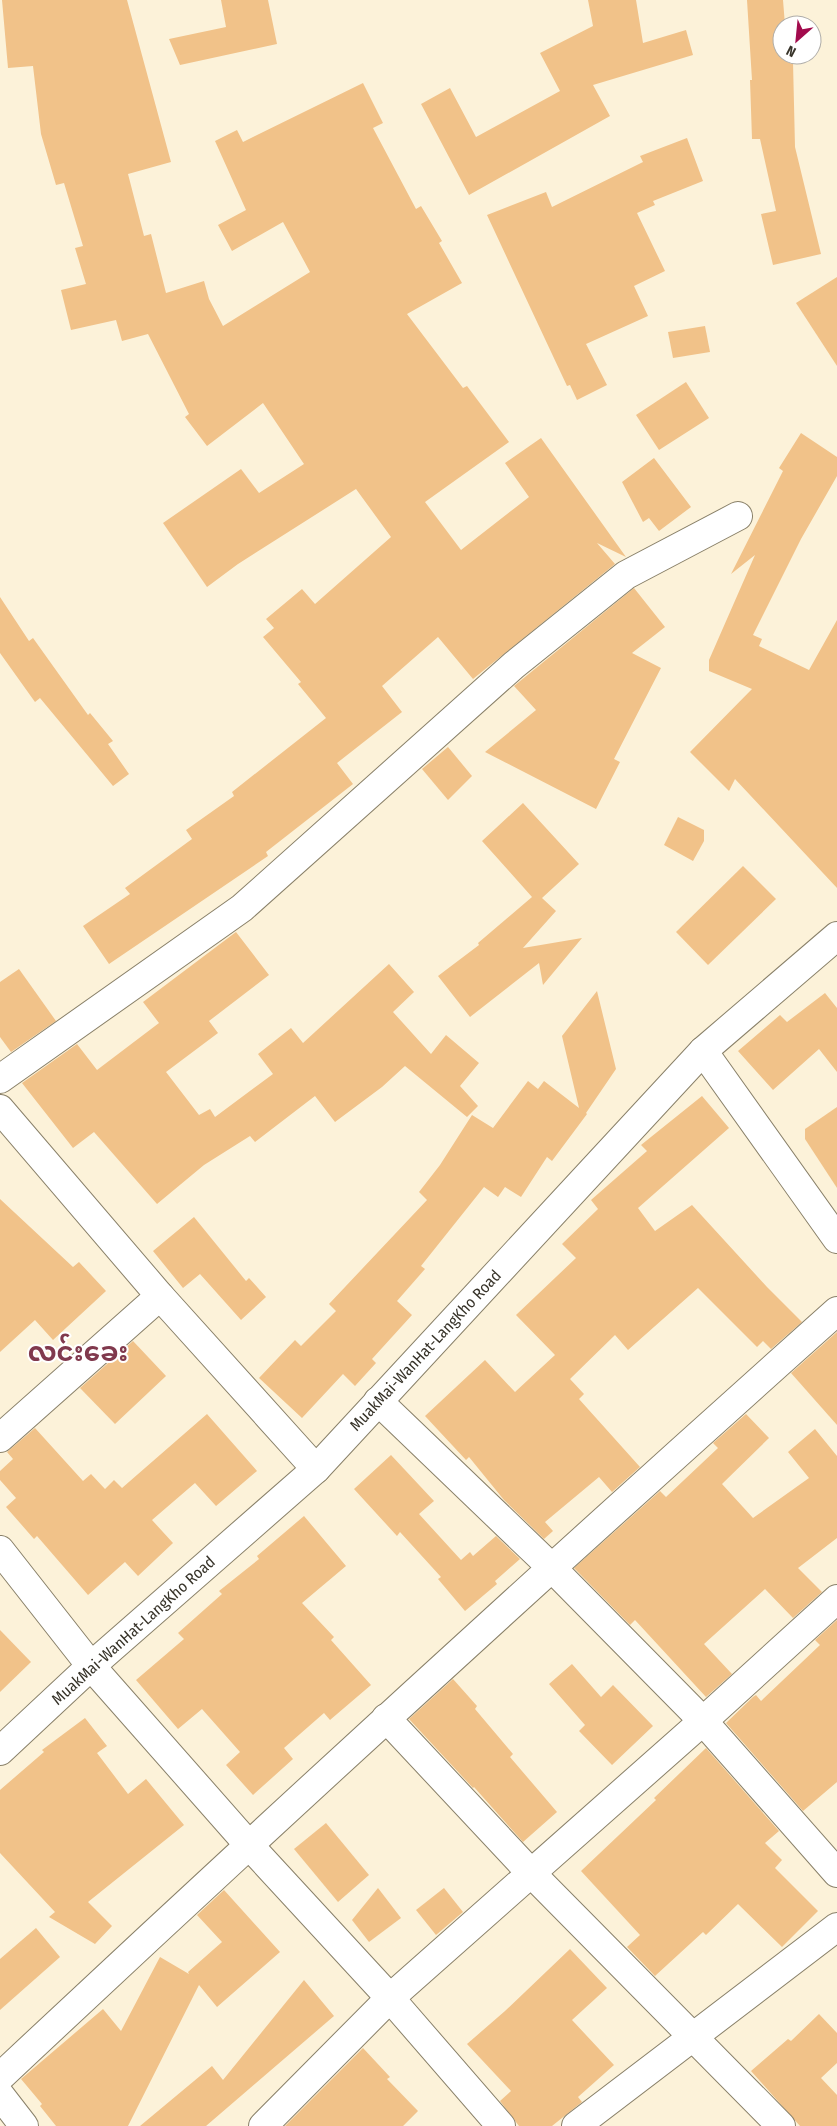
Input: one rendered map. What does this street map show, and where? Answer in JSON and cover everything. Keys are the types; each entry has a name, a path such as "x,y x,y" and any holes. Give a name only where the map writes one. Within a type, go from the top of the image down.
{"street":[{"path":"0,1079 242,908 514,665 626,575 738,516"},
{"name":"MuakMai-WanHat-LangKho Road","path":"0,1751 91,1666 316,1469 703,1050 837,936"},
{"path":"703,1050 837,1239"},
{"path":"0,1109 160,1296 316,1469"},
{"path":"0,1438 160,1296"},
{"path":"0,2077 248,1844 551,1566 837,1311"},
{"path":"378,1401 551,1566 703,1722 837,1873"},
{"path":"0,1550 91,1666 248,1844 390,1998 501,2126"},
{"path":"263,2126 390,1998 703,1722 837,1599"},
{"path":"386,1718 531,1873 781,2126"},
{"path":"576,2126 837,1927"},
{"path":"0,2095 24,2126"}],"building":[{"path":"2,0 127,0 171,162 128,174 144,236 151,234 166,293 204,281 209,299 223,326 310,272 283,222 232,251 218,225 246,210 215,141 237,130 243,142 363,83 383,123 373,128 416,209 421,206 442,241 439,243 462,283 407,314 463,388 467,386 509,442 425,502 461,550 529,497 505,463 541,438 626,557 597,543 615,564 473,679 438,637 382,686 402,712 337,763 353,784 266,852 268,856 109,964 83,926 130,894 125,888 192,839 186,830 234,796 232,792 326,718 298,684 301,682 263,637 274,628 266,619 302,589 315,604 391,537 356,489 238,564 207,587 163,523 241,469 259,493 304,464 263,403 207,446 185,417 189,414 148,334 122,341 116,320 71,330 61,290 86,284 75,248 83,246 64,183 56,185 41,134 33,66 8,68"},
{"path":"221,0 268,0 277,44 180,65 169,39 226,27"},
{"path":"588,0 636,0 643,43 686,30 693,55 593,85 610,116 469,195 421,104 450,88 476,137 560,91 540,53 593,26"},
{"path":"747,0 783,0 784,15 772,15 772,65 793,65 795,147 821,254 773,265 761,214 776,211 760,139 752,139 750,80 752,80"},
{"path":"687,138 703,181 653,201 655,205 637,213 665,271 634,286 648,316 586,344 607,385 577,400 570,385 567,386 487,215 546,192 552,207 643,162 640,156"},
{"path":"837,277 837,366 796,303"},
{"path":"705,326 710,352 673,358 668,332"},
{"path":"686,382 709,418 659,450 636,415"},
{"path":"801,433 837,457 837,476 801,539 753,635 762,639 759,646 809,670 837,620 837,888 735,779 729,791 690,752 752,689 709,671 709,660 755,555 731,574 783,471 779,468"},
{"path":"654,458 691,507 659,531 649,518 643,522 622,482"},
{"path":"634,588 665,627 632,653 661,668 614,759 620,762 596,809 485,752 536,710 514,686"},
{"path":"0,597 29,641 33,638 88,715 90,713 113,741 108,744 129,774 113,786 40,698 35,702 0,653"},
{"path":"448,747 472,776 448,800 422,769"},
{"path":"523,803 579,864 542,898 556,911 523,948 582,938 543,985 539,963 470,1017 438,976 479,945 478,943 532,897 482,841"},
{"path":"678,817 704,830 704,841 693,861 664,845"},
{"path":"743,866 776,899 708,965 676,932"},
{"path":"236,932 269,975 209,1021 218,1033 166,1072 199,1115 210,1109 215,1117 273,1074 258,1054 291,1028 303,1043 389,964 414,992 393,1012 431,1054 446,1035 479,1063 460,1086 478,1106 467,1117 405,1066 382,1087 335,1122 315,1096 255,1142 250,1136 204,1165 157,1204 94,1132 73,1148 22,1083 77,1044 97,1070 159,1023 143,1002"},
{"path":"19,969 56,1021 11,1052 0,1037 0,982"},
{"path":"597,991 616,1069 587,1114 552,1161 547,1157 521,1197 505,1187 498,1197 484,1187 421,1266 425,1269 397,1301 412,1315 372,1359 376,1363 355,1386 343,1374 302,1418 259,1378 295,1340 301,1346 336,1311 329,1304 427,1200 419,1192 440,1165 472,1115 493,1128 528,1081 538,1089 544,1081 579,1108 562,1036"},
{"path":"825,993 837,1008 837,1072 819,1049 773,1090 738,1051 780,1015 787,1022"},
{"path":"702,1096 729,1128 638,1208 655,1231 692,1205 767,1287 802,1322 771,1349 763,1341 757,1347 698,1288 628,1350 615,1335 570,1379 584,1394 579,1399 640,1467 612,1492 599,1477 545,1522 553,1531 544,1539 504,1500 469,1457 466,1460 425,1416 485,1360 515,1392 555,1355 516,1315 576,1258 562,1244 598,1209 591,1200 647,1151 641,1145"},
{"path":"837,1107 837,1188 805,1139 805,1129"},
{"path":"0,1199 73,1267 79,1262 106,1291 53,1340 35,1320 0,1352"},
{"path":"194,1217 246,1281 249,1278 266,1297 241,1320 200,1274 183,1288 153,1251"},
{"path":"837,1332 837,1425 791,1373"},
{"path":"133,1341 166,1376 115,1424 80,1388"},
{"path":"207,1414 257,1471 216,1506 195,1483 152,1520 173,1543 138,1576 125,1562 88,1595 37,1536 34,1539 6,1507 16,1498 0,1480 0,1471 13,1459 7,1452 35,1428 83,1481 91,1474 105,1489 114,1480 122,1488"},
{"path":"746,1414 769,1438 722,1484 753,1518 809,1478 788,1452 815,1429 837,1456 837,1538 798,1568 822,1592 793,1618 765,1589 704,1644 732,1674 706,1697 635,1620 630,1625 574,1568 660,1491 666,1497 718,1448 713,1443"},
{"path":"391,1455 434,1501 419,1514 461,1560 470,1552 473,1556 496,1536 520,1559 495,1581 497,1584 465,1611 438,1579 441,1577 400,1532 397,1536 354,1489"},
{"path":"304,1516 346,1566 302,1603 334,1637 331,1640 371,1685 330,1720 324,1713 284,1748 293,1759 253,1795 226,1765 240,1752 202,1709 178,1729 136,1680 184,1639 178,1633 222,1594 219,1591 259,1559 257,1556"},
{"path":"837,1620 837,1782 803,1811 726,1723 756,1695 761,1701 820,1645 815,1640"},
{"path":"0,1630 31,1662 0,1692"},
{"path":"572,1664 601,1697 613,1685 653,1726 612,1765 579,1731 585,1725 549,1684"},
{"path":"453,1679 477,1706 475,1709 513,1754 510,1757 557,1812 523,1842 409,1719"},
{"path":"85,1718 107,1746 97,1753 128,1794 146,1779 184,1825 88,1902 112,1926 95,1944 49,1917 55,1912 0,1853 0,1790 44,1752 42,1750"},
{"path":"706,1748 779,1831 765,1843 782,1860 775,1868 818,1911 782,1947 738,1904 706,1935 703,1932 655,1976 627,1947 640,1935 581,1871 656,1800 654,1798"},
{"path":"326,1823 369,1875 338,1902 294,1849"},
{"path":"378,1888 401,1918 369,1942 352,1920"},
{"path":"444,1888 463,1912 436,1935 416,1910"},
{"path":"224,1890 280,1952 217,2007 199,1985 128,2126 56,2126 40,2106 42,2104 21,2079 103,2009 121,2031 160,1957 189,1974 188,1972 222,1942 197,1915"},
{"path":"36,1928 60,1957 0,2010 0,1959"},
{"path":"570,1949 607,1988 572,2020 614,2065 578,2097 582,2102 552,2126 519,2126 500,2101 511,2091 467,2044 505,2011"},
{"path":"304,1980 334,2016 206,2126 140,2126 212,2066 223,2080"},
{"path":"819,2014 837,2033 837,2063 821,2078 837,2095 837,2126 800,2126 751,2071 788,2039 791,2041"},
{"path":"363,2048 390,2077 387,2079 418,2111 403,2126 285,2126"}],"district":[{"name":"လင်းခေး","path":"78,1352"}]}
